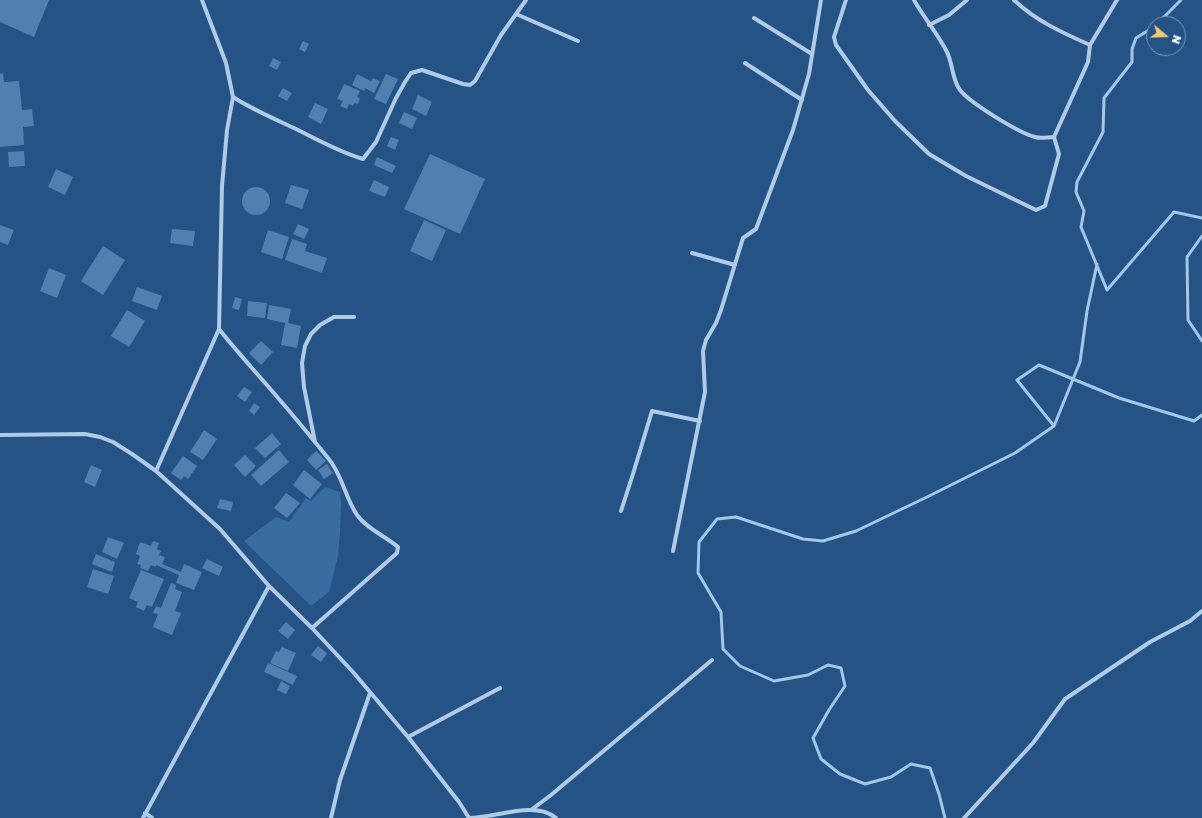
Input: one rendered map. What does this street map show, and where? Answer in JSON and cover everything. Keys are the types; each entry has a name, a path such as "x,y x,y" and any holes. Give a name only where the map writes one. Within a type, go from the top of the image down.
{"street":[{"path":"156,471 220,329 222,186 227,130 233,97 226,63 202,0"},
{"path":"233,97 251,108 346,154 363,159 376,142 399,92 411,73 422,70 470,85 475,81 501,35 526,0"},
{"path":"673,551 705,392 703,351 706,340 721,310 743,238 756,229 793,130 809,74 822,0"},
{"path":"846,0 834,37 836,45 868,90 895,121 929,154 966,176 1036,210 1045,206 1059,154 1054,137 1088,62 1090,45 1117,0"},
{"path":"914,0 947,52 954,73 955,83 960,91 995,116 1021,131 1034,137 1054,137"},
{"path":"929,25 949,15 966,0"},
{"path":"1014,0 1025,11 1049,26 1090,45"},
{"path":"516,14 578,41"},
{"path":"754,18 812,54"},
{"path":"745,63 802,100"},
{"path":"692,253 735,265"},
{"path":"315,442 302,369 305,346 311,334 320,325 334,317 354,317"},
{"path":"220,329 233,348 330,460 341,480 349,502 358,516 398,547 398,551 312,628"},
{"path":"620,511 652,411 700,421"},
{"path":"0,435 85,434 113,442 132,454 156,471 220,529 269,586 312,628 408,737 459,802 469,818 481,818 525,810 538,811 556,818"},
{"path":"143,818 269,586"},
{"path":"964,818 1033,743 1065,699 1150,642 1190,621 1202,611"},
{"path":"531,810 551,795 712,660"},
{"path":"408,737 500,688"},
{"path":"331,818 340,780 370,693"},
{"path":"145,813 152,818"}],"shaded area":[{"path":"325,487 340,492 341,503 338,556 329,592 311,606 244,541 276,517 289,522 306,498 311,501"}],"building":[{"path":"0,0 49,0 34,37 0,22"},
{"path":"303,41 309,44 305,52 299,49"},
{"path":"273,58 281,62 277,70 269,66"},
{"path":"3,73 4,82 19,81 22,110 32,109 34,126 23,127 24,145 0,147 0,74"},
{"path":"357,74 371,81 373,78 380,81 374,93 365,88 364,91 352,85"},
{"path":"386,74 398,79 386,104 374,99"},
{"path":"344,84 360,91 357,97 360,98 358,104 354,103 353,106 349,104 347,109 340,106 343,101 337,99"},
{"path":"283,88 292,93 287,101 278,96"},
{"path":"418,95 432,102 426,116 412,109"},
{"path":"315,103 328,109 321,124 308,117"},
{"path":"404,112 417,118 412,129 399,123"},
{"path":"391,137 399,140 395,150 387,146"},
{"path":"24,151 25,166 9,167 8,152"},
{"path":"430,154 485,179 460,234 404,209"},
{"path":"377,157 396,166 392,173 374,165"},
{"path":"56,169 73,177 65,195 48,187"},
{"path":"374,180 389,187 385,197 369,191"},
{"path":"291,185 309,190 302,209 285,203"},
{"path":"256,187 266,191 270,201 266,211 256,215 246,211 242,201 246,191"},
{"path":"424,220 446,230 432,261 410,251"},
{"path":"298,224 309,229 304,239 293,234"},
{"path":"0,225 14,230 8,245 0,242"},
{"path":"172,229 195,231 193,246 170,243"},
{"path":"268,230 289,237 282,259 261,252"},
{"path":"292,239 307,244 305,251 327,258 322,273 285,260"},
{"path":"103,246 125,260 103,295 81,281"},
{"path":"49,268 66,275 57,298 40,291"},
{"path":"137,287 162,296 157,310 132,301"},
{"path":"235,297 242,299 239,310 232,308"},
{"path":"248,301 267,303 265,318 247,316"},
{"path":"269,305 291,309 288,323 301,326 297,348 281,345 285,323 267,319"},
{"path":"127,310 145,321 129,347 111,336"},
{"path":"261,341 273,352 261,365 249,353"},
{"path":"244,387 252,392 245,402 237,396"},
{"path":"254,403 260,407 254,415 249,411"},
{"path":"204,430 217,439 203,460 190,452"},
{"path":"272,433 281,444 265,458 255,448"},
{"path":"279,450 289,462 261,486 251,475"},
{"path":"316,451 326,461 316,470 307,460"},
{"path":"245,455 256,466 245,477 234,465"},
{"path":"183,456 197,466 188,479 184,476 181,480 171,473"},
{"path":"327,464 333,473 324,479 318,470"},
{"path":"91,465 102,470 95,487 84,482"},
{"path":"304,470 322,484 310,499 293,485"},
{"path":"286,493 300,503 287,518 274,508"},
{"path":"220,499 233,502 231,511 217,508"},
{"path":"108,537 124,543 117,559 102,552"},
{"path":"153,541 159,543 157,549 161,551 159,555 165,557 162,564 181,572 184,564 202,572 194,590 176,583 179,575 156,565 156,567 151,565 148,571 140,568 141,565 137,564 140,556 136,554 140,542 151,546"},
{"path":"96,554 115,562 112,572 92,564"},
{"path":"207,559 223,567 219,576 202,568"},
{"path":"93,569 114,576 108,594 87,587"},
{"path":"141,570 164,579 152,607 147,605 144,611 136,607 138,602 129,598"},
{"path":"171,583 176,585 175,589 182,592 175,611 181,613 172,635 153,627 158,614 153,613 156,606 161,608"},
{"path":"286,622 295,630 288,639 278,631"},
{"path":"318,646 327,653 321,662 311,655"},
{"path":"282,647 296,653 288,671 270,663 276,651 279,652"},
{"path":"268,663 297,676 293,685 264,672"},
{"path":"281,681 290,686 286,694 277,690"}],"waterway":[{"path":"1165,16 1181,0"},
{"path":"1146,32 1136,38 1132,49 1132,62 1104,98 1103,132 1077,182 1076,192 1084,211 1081,227 1107,290 1174,212 1202,218"},
{"path":"1202,236 1187,257 1188,320 1202,341"},
{"path":"945,818 930,768 911,764 891,777 865,784 840,774 821,759 813,738 845,686 841,668 828,665 808,675 774,681 740,666 723,649 721,612 698,573 699,542 717,519 736,517 803,539 823,541 856,531 1015,453 1054,426 1080,362 1087,311 1097,264"},
{"path":"1054,426 1017,380 1039,365 1119,398 1194,421 1202,415"}]}
